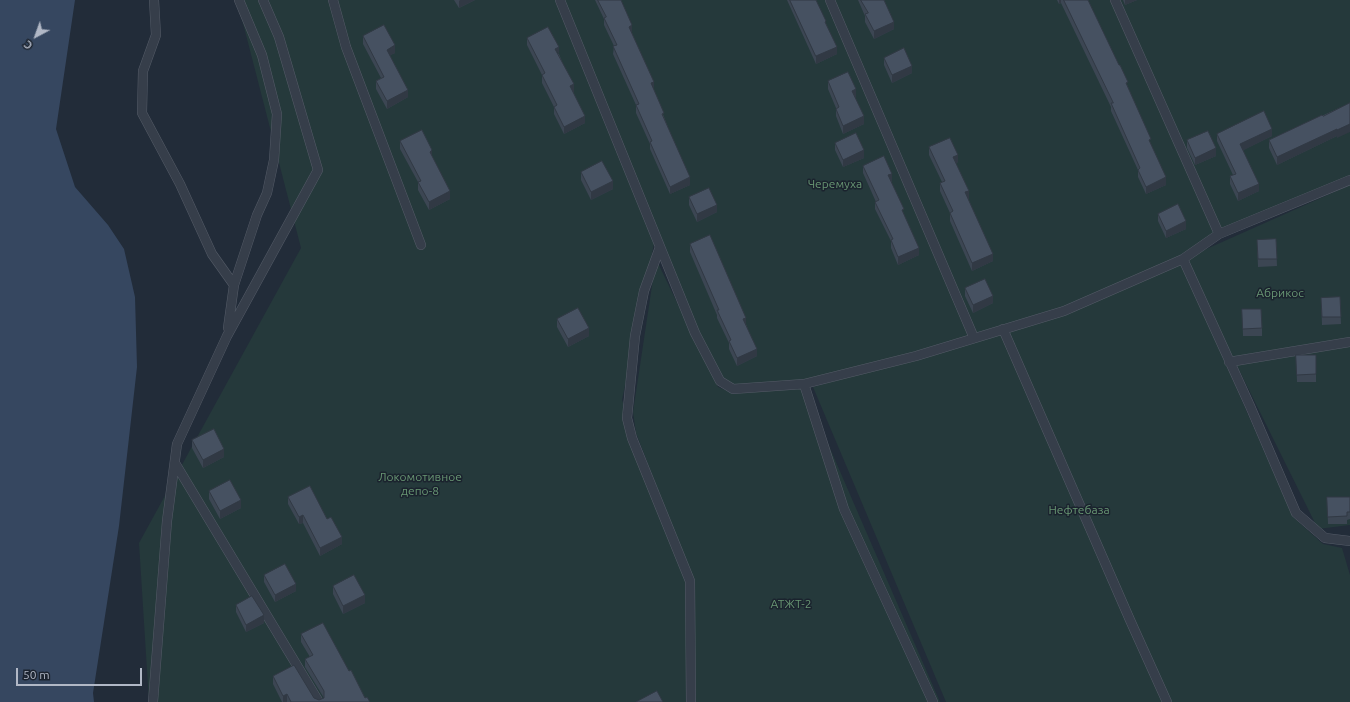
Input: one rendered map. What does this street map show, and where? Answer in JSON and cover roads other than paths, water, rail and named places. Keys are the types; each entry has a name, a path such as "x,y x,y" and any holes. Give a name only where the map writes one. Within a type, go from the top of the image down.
{"lane":[{"path":"154,0 156,35 143,70 142,113 180,184 212,254 234,285"},
{"path":"227,336 234,285 257,214 267,193 274,160 277,114 262,55 239,0"},
{"path":"153,702 167,521 177,444 227,336 318,170 279,37 263,0"},
{"path":"333,0 346,48 421,245"},
{"path":"560,0 695,333 720,382 733,389 804,384 916,356 1064,311 1183,259 1218,234 1350,180"},
{"path":"830,0 974,338"},
{"path":"1115,0 1218,234"},
{"path":"660,247 644,291 635,336 627,418 632,438 690,580 691,702"},
{"path":"1183,259 1296,513 1325,538 1350,540"},
{"path":"1003,329 1167,702"},
{"path":"1229,362 1350,342"},
{"path":"804,384 844,509 933,702"},
{"path":"175,463 318,702"}],"water":[{"path":"0,0 75,0 56,129 75,187 108,225 124,249 135,297 137,367 119,526 93,693 94,702 0,702"}],"park label":[{"name":"Черемуха","path":"835,184"},
{"name":"Абрикос","path":"1280,293"},
{"name":"Локомотивное депо-8","path":"420,484"},
{"name":"Нефтебаза","path":"1079,510"},
{"name":"АТЖТ-2","path":"791,604"}]}
